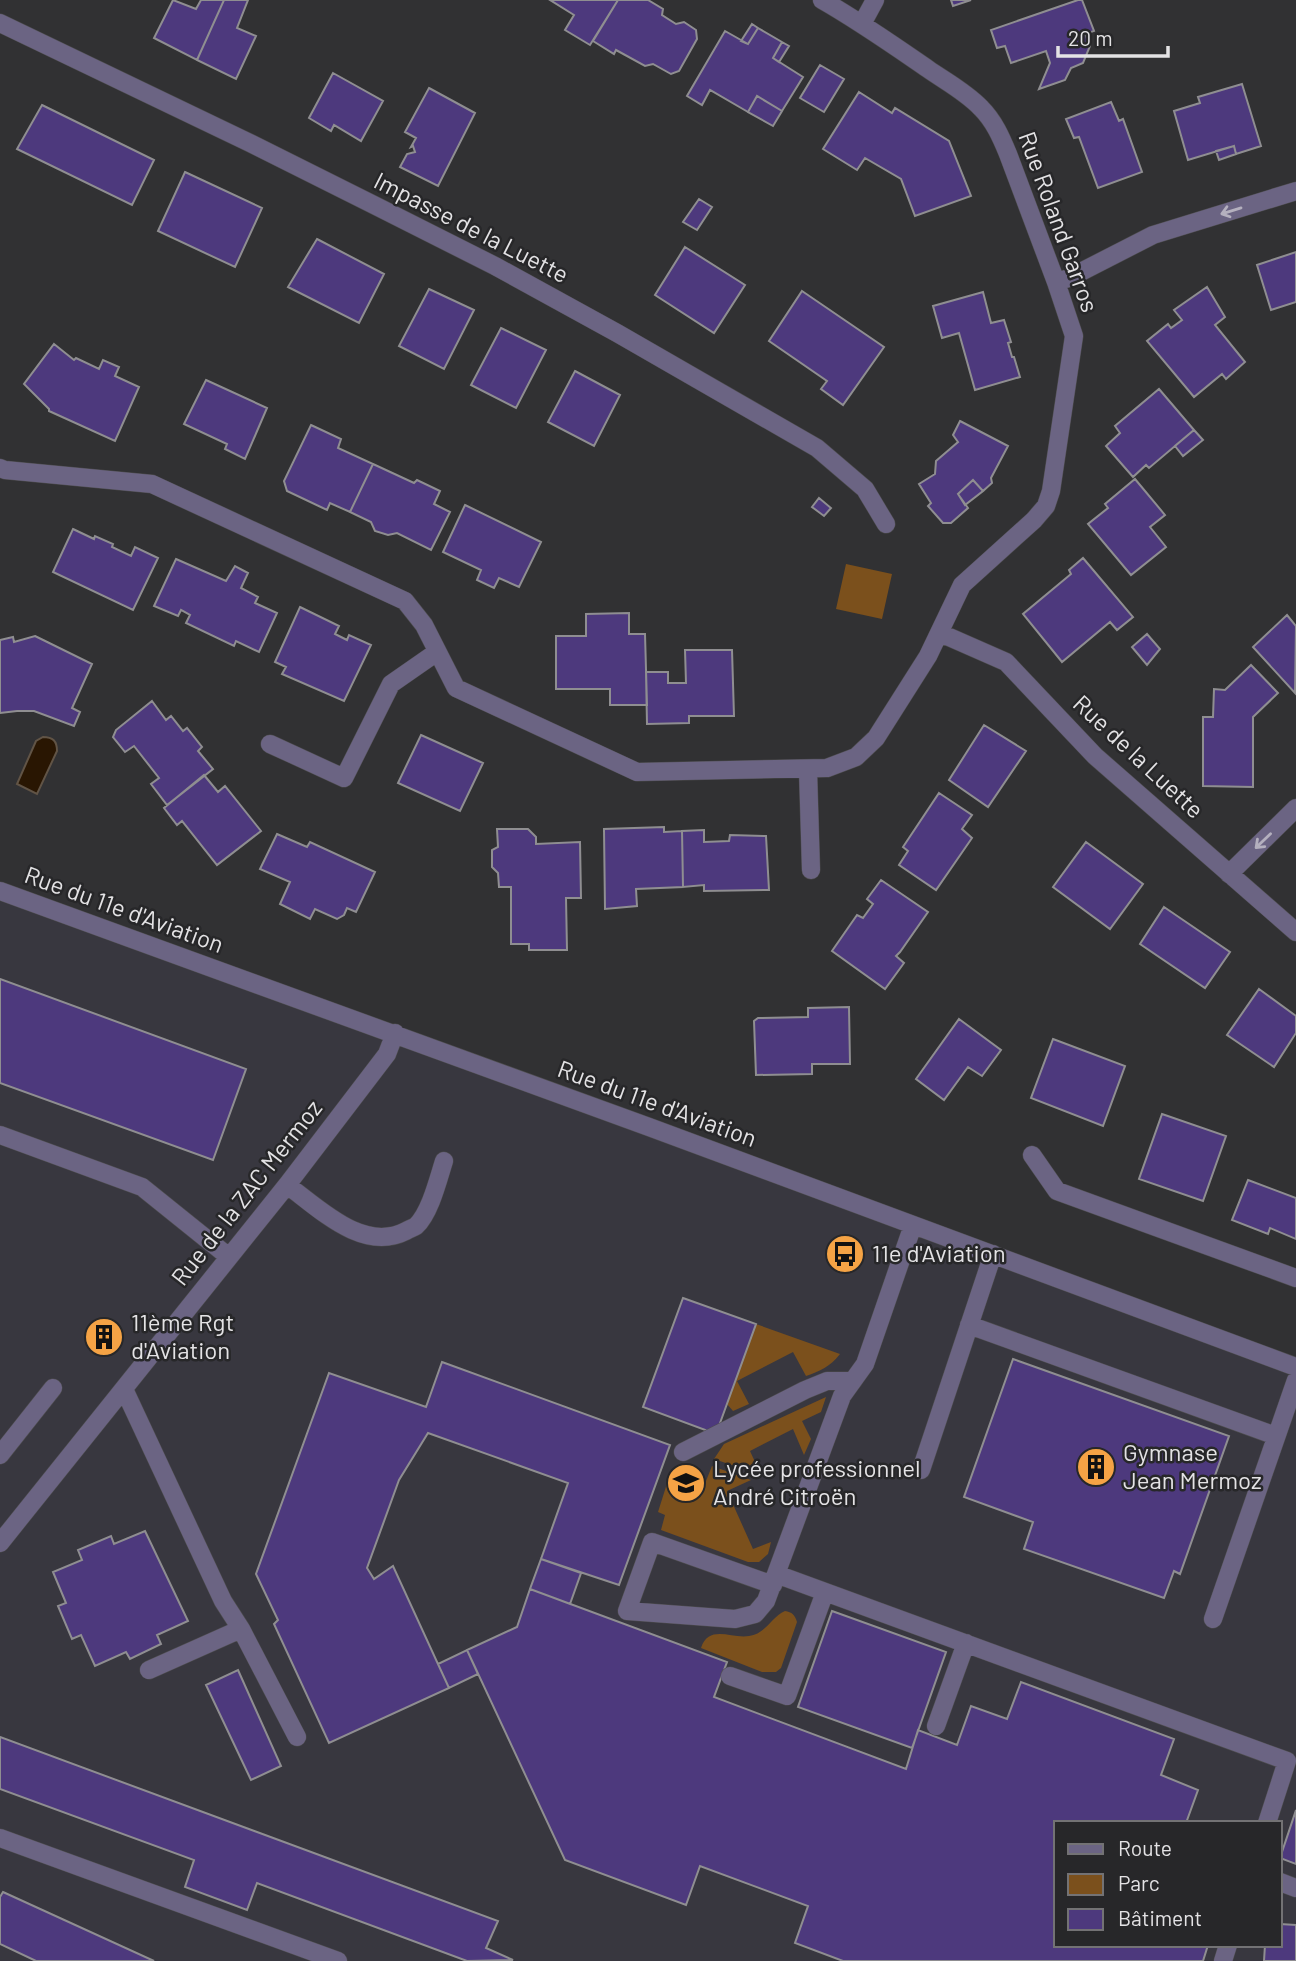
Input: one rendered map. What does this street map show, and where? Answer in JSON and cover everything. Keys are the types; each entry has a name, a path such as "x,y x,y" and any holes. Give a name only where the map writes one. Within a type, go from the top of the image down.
{"street":[{"name":"Rue Roland Garros","path":"0,468 152,484 405,601 424,625 456,688 637,772 808,770 827,768 856,757 876,738 928,656 961,585 1046,506 1051,491 1074,336 1004,145 991,119 964,93 822,0"},
{"path":"862,24 875,0"},
{"name":"Impasse de la Luette","path":"0,23 362,198 495,266 617,333 817,448 865,489 886,524"},
{"path":"1056,282 1153,236 1296,191"},
{"name":"Rue de la Luette","path":"940,633 1006,662 1095,755 1296,932"},
{"path":"270,744 344,778 391,684 438,652"},
{"path":"808,770 810,870"},
{"path":"1229,874 1296,808"},
{"name":"Rue du 11e d'Aviation","path":"0,891 395,1033 1296,1367"},
{"name":"Rue de la ZAC Mermoz","path":"0,1543 287,1185 387,1054 395,1033"},
{"path":"0,1135 142,1186 229,1257"},
{"path":"1032,1154 1057,1191 1296,1278"},
{"path":"287,1185 355,1233 372,1237 396,1236 416,1226 426,1210 444,1161"},
{"path":"914,1225 865,1364 842,1395 774,1580 766,1601 755,1614 735,1619 627,1611 652,1542 774,1580 825,1592 1287,1761 1268,1821"},
{"path":"921,1470 993,1254"},
{"path":"969,1325 1276,1436"},
{"path":"1213,1619 1296,1380"},
{"path":"682,1452 805,1390 827,1381 853,1381"},
{"path":"0,1455 53,1388"},
{"path":"124,1389 223,1601 241,1629 297,1737"},
{"path":"730,1676 787,1696 825,1592"},
{"path":"149,1670 241,1629"},
{"path":"936,1726 966,1643"},
{"path":"0,1838 338,1961"}],"shaded area":[{"path":"43,737 54,740 57,751 37,794 17,784 36,741"},
{"name":"Lycée professionnel André Citroën","path":"0,891 1296,1367 1296,1961 0,1961"}],"green space":[{"path":"846,564 892,574 882,619 836,609"},
{"path":"756,1324 840,1354 824,1368 806,1376 793,1352 737,1381 749,1404 733,1411 727,1404"},
{"path":"826,1397 821,1412 802,1421 811,1439 804,1455 793,1429 750,1451 761,1475 714,1459 724,1444"},
{"path":"712,1466 751,1480 727,1491 753,1549 771,1542 768,1554 759,1562 748,1562 661,1530 665,1515 658,1512 670,1474 704,1486"},
{"path":"785,1611 793,1614 797,1622 781,1668 776,1672 762,1672 701,1648 709,1636 715,1634 755,1634"}],"building":[{"path":"173,0 196,9 201,0 224,0 197,60 154,38"},
{"path":"224,0 248,0 237,28 256,36 236,79 197,60"},
{"path":"550,0 618,0 590,45 565,30 574,15"},
{"path":"618,0 648,0 663,9 662,15 676,24 684,22 696,30 697,39 679,71 671,74 653,64 645,66 616,50 614,54 593,41"},
{"path":"951,0 971,0 953,6"},
{"path":"1082,0 1094,31 1085,34 1090,46 1083,63 1071,68 1065,80 1039,89 1050,63 1046,51 1011,63 1005,46 997,48 991,30"},
{"path":"752,24 758,28 748,44 741,41"},
{"path":"758,28 782,42 773,58 803,77 782,111 757,96 748,112 710,90 702,105 687,96 725,31 748,44"},
{"path":"782,42 789,46 779,62 773,58"},
{"path":"820,65 844,79 824,112 800,98"},
{"path":"333,73 383,101 361,141 334,125 331,131 309,118"},
{"path":"1242,84 1261,146 1236,154 1234,146 1188,160 1174,111 1200,103 1198,97"},
{"path":"429,88 475,113 438,186 400,167 407,154 415,152 413,146 411,147 416,138 405,132"},
{"path":"859,92 892,113 895,108 949,141 971,196 915,216 901,179 865,158 857,170 823,149"},
{"path":"757,96 782,111 773,126 748,112"},
{"path":"1111,102 1119,121 1123,119 1142,172 1098,188 1079,137 1074,138 1066,119"},
{"path":"42,105 154,160 132,205 17,149"},
{"path":"1234,146 1236,154 1219,160 1216,151"},
{"path":"185,172 262,208 235,267 158,231"},
{"path":"699,199 712,207 697,230 683,222"},
{"path":"317,239 384,274 359,323 288,287"},
{"path":"685,247 745,285 714,333 655,295"},
{"path":"1296,252 1296,302 1271,310 1257,265"},
{"path":"1207,287 1225,317 1215,325 1245,362 1226,379 1222,374 1194,397 1147,341 1168,324 1171,328 1182,320 1174,310"},
{"path":"429,289 474,310 444,369 399,346"},
{"path":"802,291 884,347 843,405 821,389 827,381 769,341"},
{"path":"983,292 991,323 1004,320 1011,342 1008,343 1020,377 975,390 959,333 942,338 933,306"},
{"path":"501,328 546,350 516,408 471,385"},
{"path":"54,344 74,360 76,358 99,369 103,360 119,367 115,376 139,387 115,441 49,411 24,384"},
{"path":"575,371 620,395 594,446 548,422"},
{"path":"206,380 267,408 245,459 225,449 227,444 184,424"},
{"path":"1159,389 1194,430 1149,468 1146,465 1133,477 1106,446 1120,433 1115,426"},
{"path":"960,421 1008,446 991,478 992,483 983,491 973,480 958,494 968,508 951,523 943,523 928,506 931,503 919,484 935,474 936,461 958,442 953,435"},
{"path":"311,425 341,439 338,448 373,464 350,512 330,503 327,510 287,491 284,481"},
{"path":"1194,430 1203,440 1183,456 1175,446"},
{"path":"373,464 414,483 417,480 440,491 434,504 450,512 431,550 397,533 388,535 375,531 371,522 350,512"},
{"path":"1135,479 1165,515 1150,527 1166,547 1131,575 1088,524 1108,508 1105,504"},
{"path":"973,480 983,491 965,505 958,494"},
{"path":"819,498 831,508 824,516 812,507"},
{"path":"465,505 541,542 519,587 499,578 494,588 477,580 481,570 443,552"},
{"path":"73,529 113,544 112,547 131,556 135,547 158,558 133,610 53,572"},
{"path":"1083,558 1133,617 1117,630 1110,622 1062,662 1023,614 1071,574 1069,570"},
{"path":"176,559 226,581 235,566 248,573 241,588 258,597 255,603 277,613 259,652 236,641 234,646 186,623 190,615 181,610 178,616 154,606"},
{"path":"300,607 339,626 335,634 347,640 349,635 371,645 344,701 282,674 286,667 275,662"},
{"path":"629,613 629,634 645,634 647,705 610,705 610,689 556,689 556,636 586,636 586,614"},
{"path":"1287,615 1296,626 1295,693 1253,647"},
{"path":"1147,634 1160,649 1147,665 1132,647"},
{"path":"35,636 92,664 72,708 80,712 74,726 34,711 0,713 0,640 13,637 14,642"},
{"path":"685,650 732,650 734,716 689,716 689,723 647,724 646,672 668,672 668,683 686,683"},
{"path":"1251,665 1278,693 1253,717 1253,787 1203,786 1203,717 1213,717 1214,689 1225,690"},
{"path":"152,701 166,720 171,716 183,731 187,728 202,747 198,751 213,769 167,805 151,784 159,778 134,746 125,752 113,737 116,730"},
{"path":"984,725 1026,751 988,807 949,780"},
{"path":"421,735 483,763 460,811 398,783"},
{"path":"204,775 218,792 225,786 261,831 217,865 182,821 177,825 164,808"},
{"path":"939,793 972,815 962,829 972,838 936,890 899,865 908,851 903,847"},
{"path":"664,827 664,832 682,831 683,887 636,889 637,906 605,909 604,829"},
{"path":"497,829 528,829 536,837 536,844 580,842 581,898 566,898 567,950 529,950 529,944 511,944 511,887 499,887 498,873 492,867 492,850 498,847"},
{"path":"704,830 704,842 729,841 730,835 766,836 769,890 704,891 704,885 683,887 682,831"},
{"path":"277,834 307,847 310,842 375,872 356,912 347,908 344,915 337,919 315,909 310,919 280,904 290,882 260,869"},
{"path":"1086,842 1143,884 1110,929 1053,887"},
{"path":"881,880 928,912 896,956 904,963 885,989 832,951 857,915 863,918 873,904 867,899"},
{"path":"1164,907 1230,952 1205,988 1140,944"},
{"path":"0,979 246,1069 213,1160 0,1083"},
{"path":"1259,989 1296,1016 1296,1033 1274,1067 1227,1035"},
{"path":"849,1007 850,1064 812,1064 812,1074 756,1075 754,1021 758,1018 808,1017 808,1008"},
{"path":"959,1019 1001,1050 982,1076 968,1067 944,1100 916,1079"},
{"path":"1053,1039 1125,1066 1103,1126 1031,1098"},
{"path":"1162,1114 1226,1136 1203,1201 1139,1179"},
{"path":"1248,1180 1296,1198 1296,1239 1270,1228 1268,1234 1232,1220"},
{"path":"683,1298 756,1324 716,1434 643,1407"},
{"name":"11ème Rgt d'Aviation","path":"105,1325 115,1333 103,1349 92,1341"},
{"name":"Gymnase Jean Mermoz","path":"1013,1359 1229,1436 1180,1574 1174,1571 1164,1598 1024,1549 1033,1522 964,1497"},
{"path":"442,1362 670,1445 619,1585 541,1559 568,1483 428,1433 399,1480 367,1568 374,1579 393,1566 449,1688 329,1743 274,1624 278,1620 256,1574 329,1373 426,1407"},
{"path":"145,1531 188,1621 157,1635 161,1644 130,1659 126,1652 95,1666 81,1635 72,1639 58,1606 66,1603 53,1572 82,1560 78,1550 111,1536 114,1544"},
{"path":"541,1559 581,1573 570,1604 530,1589"},
{"path":"530,1589 727,1662 714,1697 906,1769 918,1730 957,1745 971,1706 1007,1719 1021,1682 1174,1739 1161,1775 1198,1790 1187,1821 1054,1821 1054,1947 1207,1947 1203,1961 843,1961 795,1943 808,1906 700,1866 686,1905 565,1860 467,1650 517,1627"},
{"path":"832,1611 946,1652 912,1748 798,1707"},
{"path":"467,1650 478,1674 449,1688 438,1664"},
{"path":"238,1670 281,1766 251,1780 206,1685"},
{"path":"0,1737 498,1921 486,1948 513,1960 467,1961 257,1883 247,1910 185,1887 194,1860 0,1789"},
{"path":"1296,1810 1296,1864 1282,1859"},
{"path":"3,1892 154,1961 36,1961 0,1944 0,1897"},
{"path":"1282,1924 1296,1925 1296,1961 1264,1961 1265,1947 1282,1947"}],"place":[{"name":"11e d'Aviation","path":"845,1254"},
{"name":"11ème Rgt d'Aviation","path":"104,1337"},
{"name":"Gymnase Jean Mermoz","path":"1096,1467"},
{"name":"Lycée professionnel André Citroën","path":"686,1483"}]}
